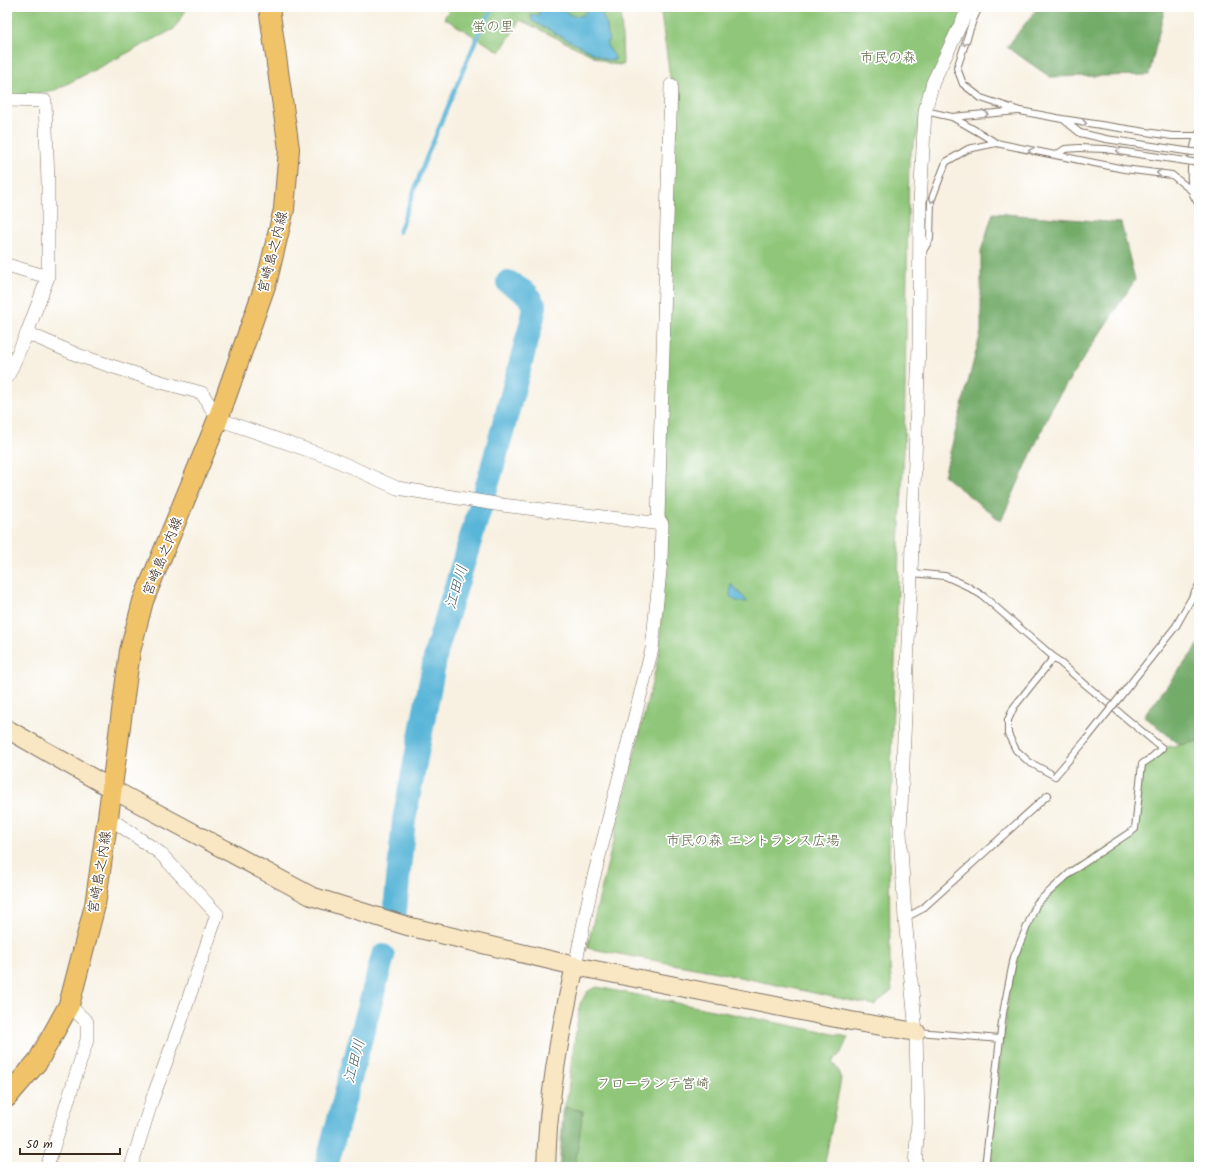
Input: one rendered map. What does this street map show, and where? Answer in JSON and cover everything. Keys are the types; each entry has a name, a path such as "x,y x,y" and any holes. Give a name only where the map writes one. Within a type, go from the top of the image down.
{"main road":[{"name":"宮崎島之内線","path":"7,1097 38,1061 69,1005 95,905 130,651 144,601 218,419 267,280 284,210 289,149 269,7"}],"street":[{"path":"915,1167 918,1122 916,1032 905,918 900,832 912,573 919,346 920,203 925,111 932,82 968,7"},
{"path":"546,1167 548,1119 564,1016 591,888 652,649 661,561 662,524 658,518 671,85"},
{"path":"7,100 45,101 48,182 48,277 27,333 7,378"},
{"path":"7,265 48,277"},
{"path":"27,333 80,356 161,382 202,393 218,419 331,458 397,488 471,501 662,524"},
{"path":"7,730 112,789 311,896 407,926 575,966 851,1021 916,1032"},
{"path":"108,817 160,853 217,914 180,1024 152,1100 131,1167"},
{"path":"47,1167 87,1040 87,1022 69,1005"}],"lane":[{"path":"979,7 973,20 957,68 964,84 981,98 1020,111 1172,136 1198,134 1192,172 1192,192"},
{"path":"925,111 952,117 996,143 1124,169 1172,175 1192,192 1199,204"},
{"path":"952,117 1020,111"},
{"path":"1062,119 1080,132 1106,139 1199,153"},
{"path":"920,256 930,239 931,201 946,162 968,149 996,143"},
{"path":"1056,155 1065,149 1105,149 1199,163"},
{"path":"912,573 945,576 965,585 983,596 1162,748 1142,764 1135,829 1072,871 1037,903 1014,957 1000,1039 985,1167"},
{"path":"1054,657 1014,707 1008,720 1008,734 1016,750 1029,762 1056,776 1176,626 1199,586"},
{"path":"905,918 922,909 1048,795"},
{"path":"916,1032 1000,1039"}],"green space":[{"path":"7,7 188,7 174,29 55,90 7,99"},
{"name":"蛍の里","path":"451,7 621,7 623,65 610,64 520,20 500,52 444,18"},
{"name":"市民の森 エントランス広場","path":"660,7 969,7 925,111 909,158 904,452 891,755 892,784 889,817 890,968 892,991 874,1005 716,972 587,948 660,650 671,85"},
{"path":"1038,7 1165,7 1149,75 1050,77 1007,47"},
{"path":"993,213 1121,223 1135,280 1054,403 1001,521 944,476 981,332 981,251"},
{"path":"1199,644 1199,741 1180,745 1144,716"},
{"path":"1199,741 1199,1167 985,1167 1014,957 1037,903 1072,871 1135,829 1142,764 1162,748"},
{"name":"フローランテ宮崎","path":"597,987 848,1037 841,1053 832,1062 837,1068 841,1079 824,1167 559,1167 563,1112 568,1093 580,1004 588,991"},
{"path":"565,1107 583,1111 575,1167 561,1167"}],"water":[{"path":"544,7 556,7 571,15 581,16 588,7 600,7 607,26 609,39 607,46 615,56 615,60 606,60 532,21 531,15 539,15 539,10 544,9"},
{"path":"731,584 748,602 736,601 730,596"}],"waterway":[{"path":"399,232 424,163 481,28 494,7"},
{"name":"江田川","path":"395,910 404,820 437,649 491,472 535,307 527,294 508,282"},
{"name":"江田川","path":"326,1167 383,956"}],"park label":[{"name":"市民の森","path":"888,57"}]}
